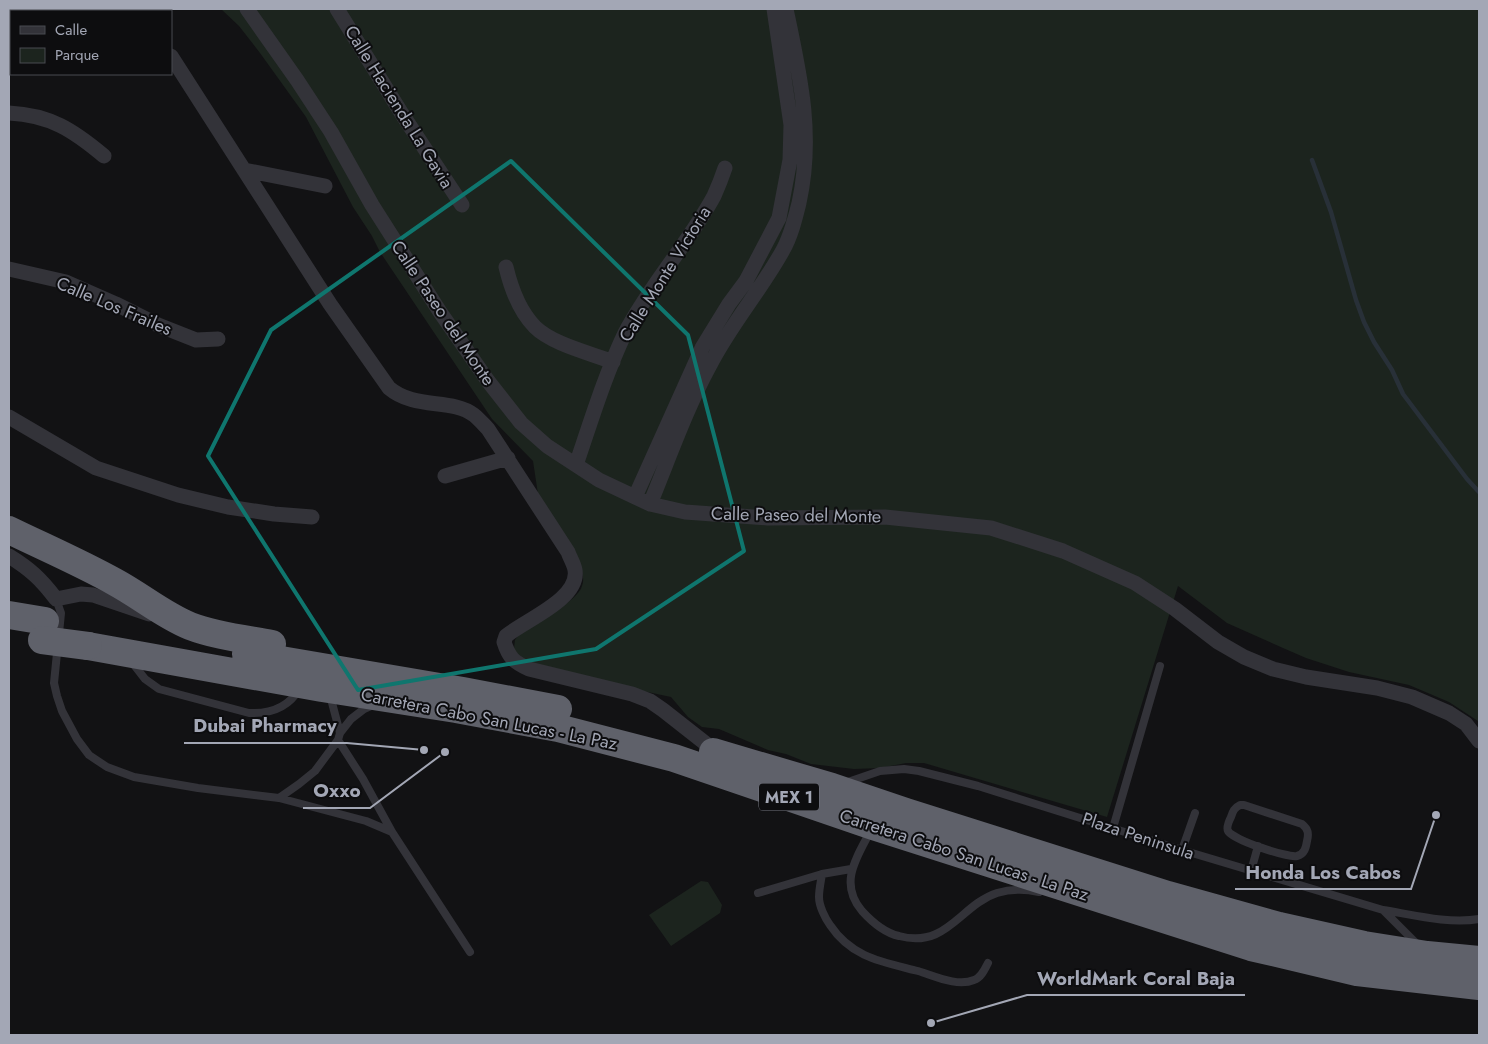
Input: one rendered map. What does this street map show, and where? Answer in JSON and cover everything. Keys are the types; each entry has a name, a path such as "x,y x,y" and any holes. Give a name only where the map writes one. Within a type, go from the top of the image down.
{"highway":[{"path":"9,530 113,580 165,614 206,631 377,665 462,691"},
{"name":"Carretera Cabo San Lucas - La Paz","path":"9,615 48,620 125,653 558,728 634,747 719,773 873,826 1251,946 1356,972 1479,986"},
{"name":"Carretera Cabo San Lucas - La Paz","path":"9,634 48,620"},
{"name":"Carretera Cabo San Lucas - La Paz","path":"89,637 462,691 588,716 832,787 1224,912 1364,945 1427,955 1479,960"}],"street":[{"name":"Calle Paseo del Monte","path":"247,9 332,132 372,205 440,312 488,381 521,423 547,446 599,480 650,504 685,512 768,518 885,517 991,528 1062,551 1135,583 1175,608 1218,642 1244,657 1273,669 1306,677 1377,688 1412,696 1449,713 1466,724 1479,741"},
{"name":"Calle Hacienda La Gavia","path":"337,9 402,114 462,205"},
{"path":"635,497 702,348 746,281 779,218 790,160 791,125 774,9"},
{"path":"650,504 710,363 760,289 784,248 796,217 806,154 805,106 786,9"},
{"path":"174,65 330,304 389,388 407,399 461,408 474,415 488,429 508,458 568,552 575,571 573,585 564,597 506,636 504,642 510,658 529,668 632,694 650,702 719,754"},
{"path":"9,112 28,114 52,121 79,134 104,156"},
{"name":"Calle Monte Victoria","path":"576,465 605,382 626,333 660,277 697,225 714,195 725,168"},
{"path":"244,170 325,186"},
{"path":"506,267 511,287 523,310 535,327 561,343 614,362"},
{"path":"9,269 9,277"},
{"name":"Calle Los Frailes","path":"9,269 66,282 158,325 196,340 218,339"},
{"path":"746,281 760,289"},
{"path":"9,416 96,468 169,492 228,507 274,514 312,517"},
{"path":"445,476 508,458"},
{"path":"9,556 43,581 48,620"},
{"path":"48,620 82,594 93,595 185,627 206,631"}],"lane":[{"path":"48,620 61,614 54,683 62,711 77,739 89,756 107,767 134,777 198,788 279,798 366,821 392,832"},
{"path":"125,653 145,679 159,689 249,713 261,714 274,710 312,686 331,700 339,737 392,832 470,952"},
{"path":"1113,828 1160,666"},
{"path":"279,798 315,771 351,719 364,709 388,698"},
{"name":"Plaza Peninsula","path":"832,787 880,771 904,769 978,786 1383,910 1427,955"},
{"path":"1240,805 1302,824 1308,831 1306,849 1299,855 1292,856 1258,846 1233,836 1228,830 1227,827 1233,810 1240,805"},
{"path":"1182,850 1195,813"},
{"path":"873,826 851,868 850,885 858,907 881,928 896,936 923,939 942,931 981,901 996,893 1012,890 1030,890 1048,894"},
{"path":"1251,871 1258,846"},
{"path":"758,893 822,874 851,868"},
{"path":"822,874 819,898 825,918 837,935 851,948 866,957 943,979 962,982 975,980 988,963"},
{"path":"1108,910 1144,913"},
{"path":"1383,910 1451,920 1469,921 1479,919"}],"highlighted area":[{"path":"511,161 688,335 744,551 596,649 358,690 208,456 271,330"}],"green space":[{"path":"221,9 1479,9 1478,721 1449,702 1409,685 1349,672 1306,658 1227,623 1178,586 1107,817 924,763 906,763 880,768 854,769 811,764 786,754 768,750 719,729 702,727 688,717 671,697 573,676 529,669 514,649 515,640 520,633 555,612 573,598 579,592 583,580 582,571 538,494 533,461 492,419 380,252 353,207 306,117 239,26"},
{"path":"701,881 708,882 722,905 720,913 671,946 649,915"}],"waterway":[{"path":"1312,160 1331,212 1356,300 1374,342 1392,370 1403,394 1467,479 1479,492"}],"place":[{"name":"Dubai Pharmacy","path":"424,750"},
{"name":"Oxxo","path":"445,752"},
{"name":"Honda Los Cabos","path":"1436,815"},
{"name":"WorldMark Coral Baja","path":"931,1023"}]}
